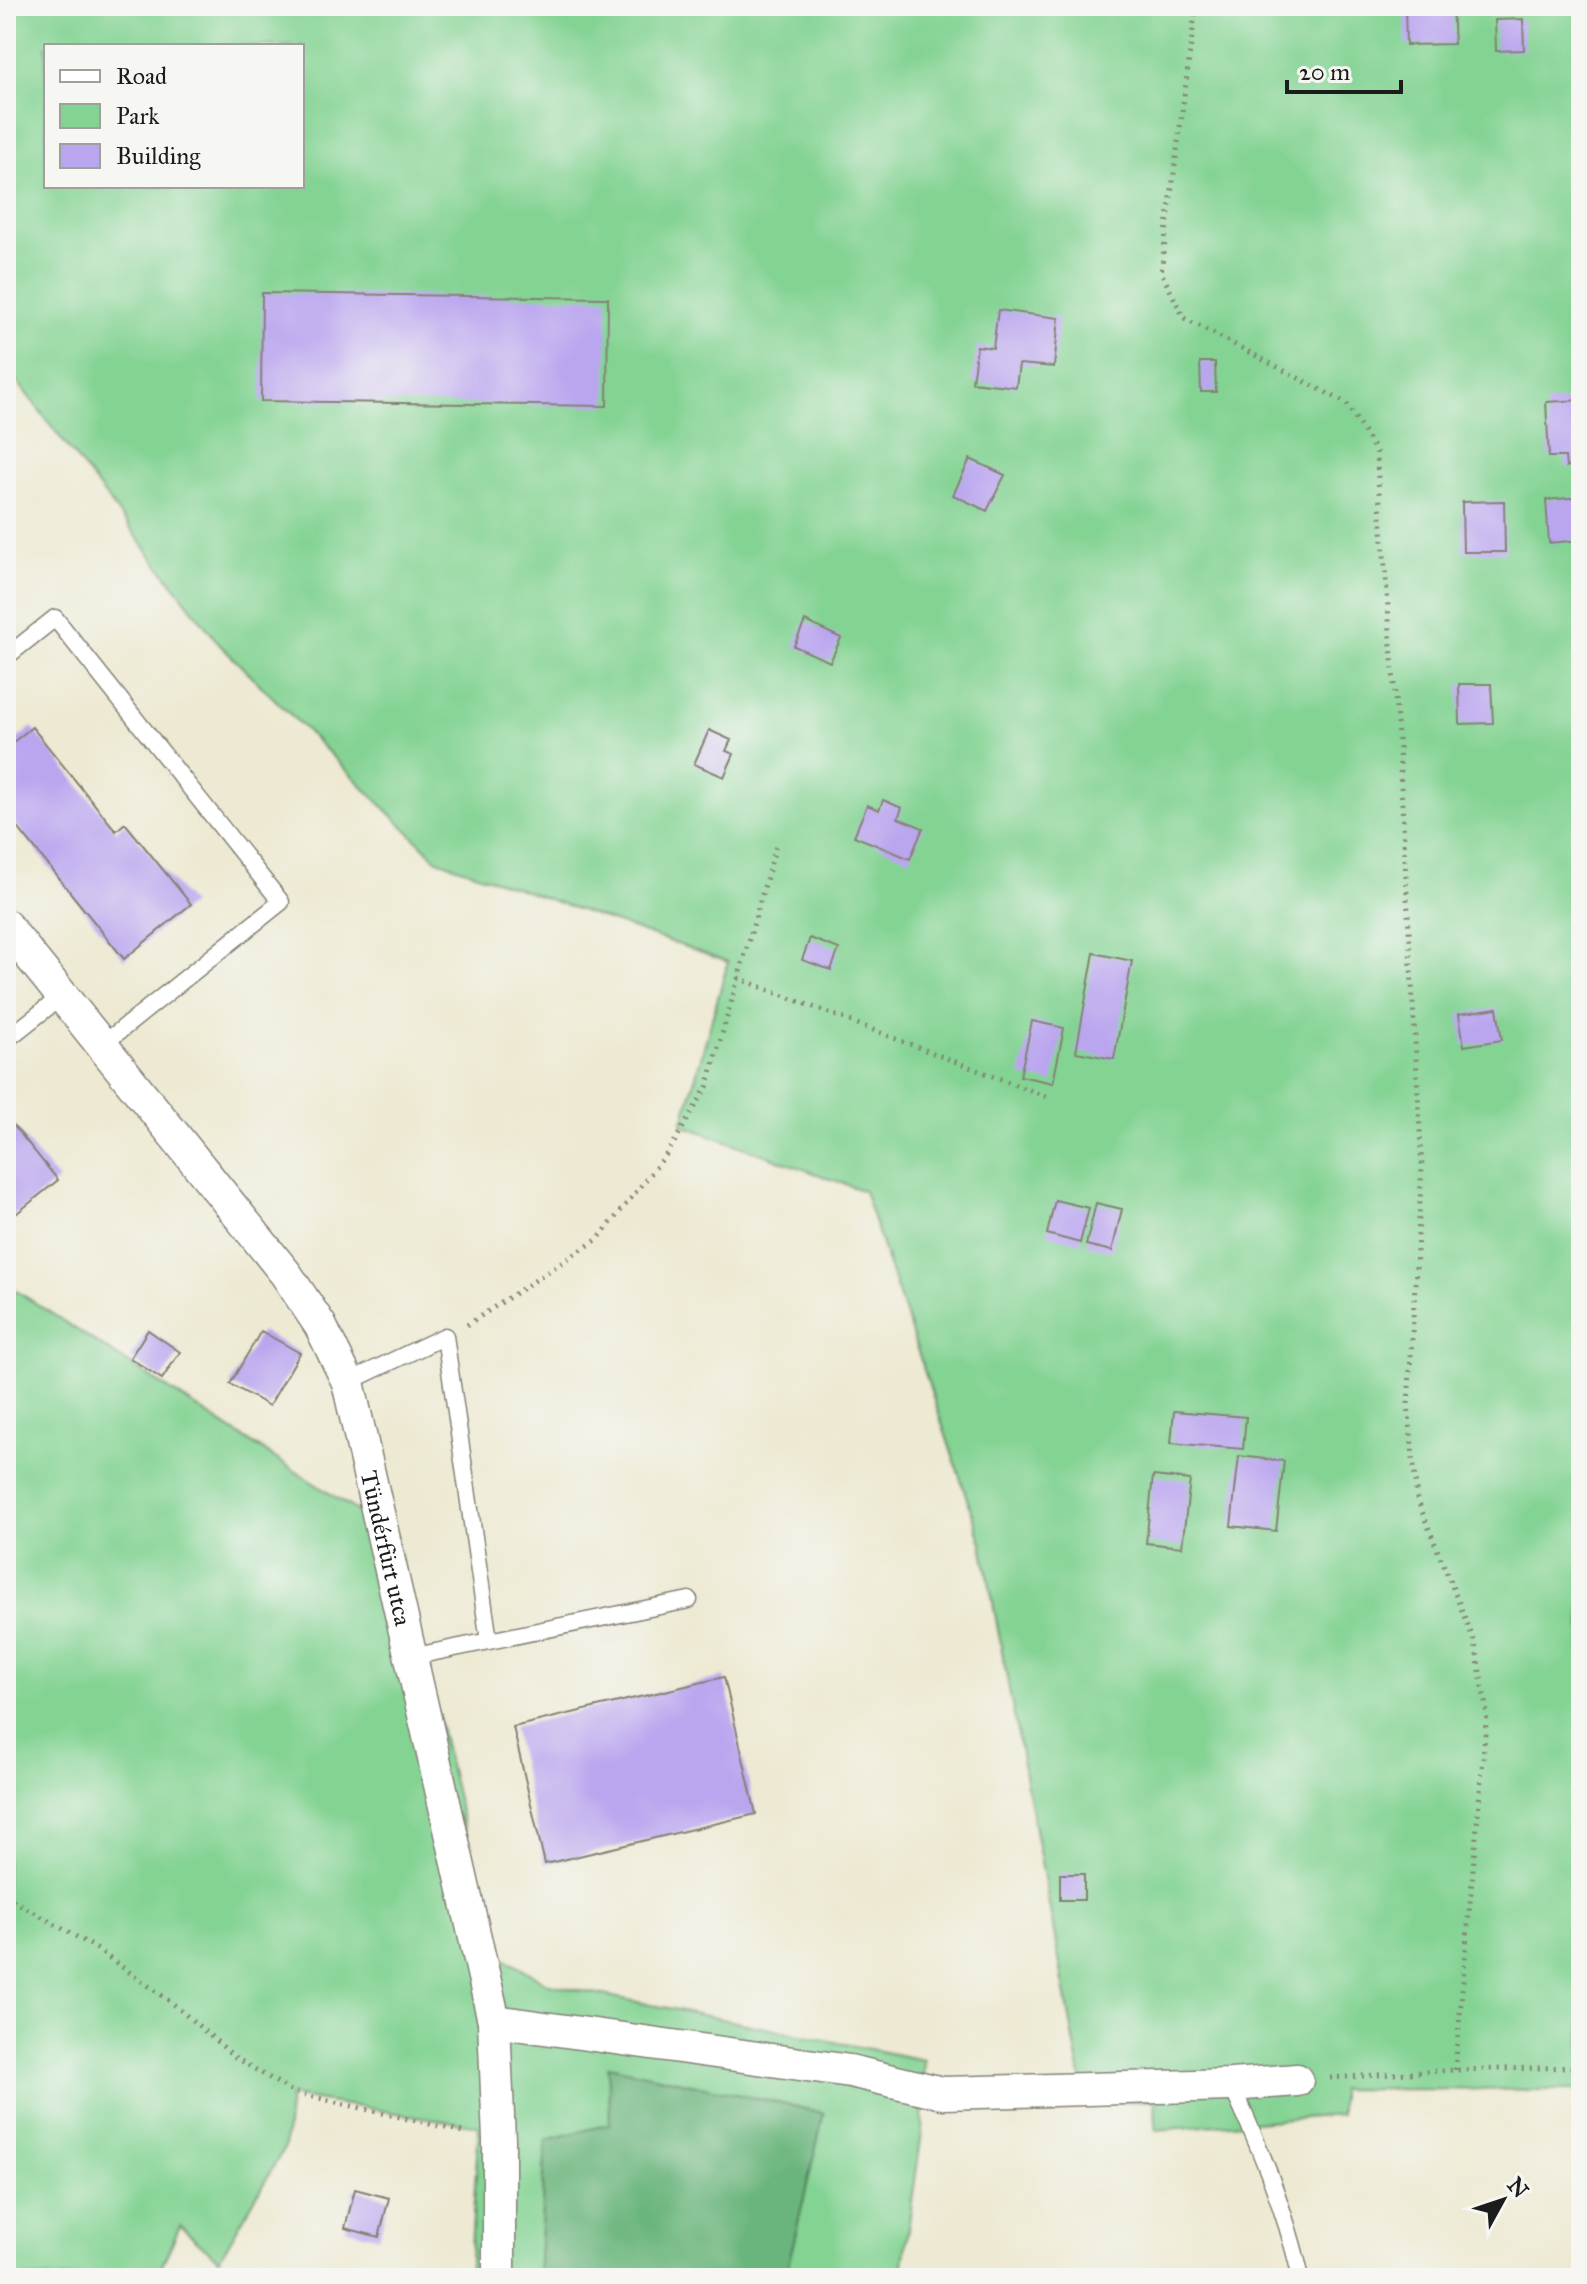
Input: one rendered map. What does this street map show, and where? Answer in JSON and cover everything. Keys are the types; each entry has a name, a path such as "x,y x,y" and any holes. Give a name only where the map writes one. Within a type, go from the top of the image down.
{"street":[{"name":"Tündérfürt utca","path":"6,926 286,1274 320,1325 348,1382 494,2021 499,2140 499,2278"},
{"path":"494,2021 850,2071 943,2093 1231,2085 1297,2080"}],"lane":[{"path":"6,657 55,618 281,902 102,1045"},
{"path":"6,1040 62,996"},
{"path":"348,1382 445,1336 489,1641"},
{"path":"411,1657 689,1600"},
{"path":"1231,2085 1276,2194 1294,2245 1301,2278"}],"path":[{"path":"1196,6 1161,272 1184,318 1346,403 1376,452 1399,749 1422,1167 1408,1404 1417,1499 1475,1643 1487,1713 1455,2070"},
{"path":"445,1336 473,1323 598,1239 669,1151 707,1087 777,842"},
{"path":"738,978 1047,1097"},
{"path":"6,1896 94,1947 171,2002 236,2058 293,2092 499,2140"},
{"path":"1297,2080 1455,2070 1581,2067"}],"green space":[{"path":"6,6 1581,6 1581,2090 1340,2089 1340,2115 1156,2130 1155,2100 1086,2105 982,1543 864,1191 682,1125 728,962 437,860 220,645 6,367"},
{"path":"6,1284 394,1535 494,1953 549,1984 924,2060 922,2132 901,2278 785,2278 824,2113 609,2066 610,2124 546,2140 538,2278 469,2278 479,2126 290,2096 285,2147 219,2260 180,2226 156,2278 6,2278"},
{"path":"608,2066 824,2113 785,2278 538,2278 546,2140 610,2124"}],"building":[{"path":"1405,6 1452,6 1454,44 1406,45"},
{"path":"1523,19 1524,50 1496,51 1495,20"},
{"path":"262,293 608,298 607,406 261,401"},
{"path":"998,310 1059,318 1054,367 1019,364 1016,387 972,382 977,346 993,348"},
{"path":"1200,362 1215,362 1216,392 1201,392"},
{"path":"1581,400 1581,466 1566,467 1565,457 1549,457 1546,402"},
{"path":"970,459 1005,475 987,511 953,495"},
{"path":"1581,497 1581,540 1549,543 1546,500"},
{"path":"1504,501 1505,552 1463,552 1462,502"},
{"path":"805,621 841,638 830,662 794,646"},
{"path":"1459,684 1491,684 1493,723 1460,724"},
{"path":"32,727 116,831 125,823 191,904 124,959 6,813 6,748"},
{"path":"709,730 731,740 726,751 734,754 724,777 694,764"},
{"path":"883,800 902,808 898,818 923,828 910,859 854,836 867,805 879,810"},
{"path":"810,938 839,949 831,970 802,960"},
{"path":"1094,953 1132,961 1114,1059 1076,1052"},
{"path":"1497,1008 1502,1040 1464,1046 1459,1014"},
{"path":"1032,1021 1064,1028 1053,1083 1020,1076"},
{"path":"6,1116 58,1180 6,1222"},
{"path":"1055,1200 1089,1208 1080,1243 1047,1234"},
{"path":"1096,1203 1122,1209 1112,1251 1086,1245"},
{"path":"148,1330 180,1352 162,1379 130,1358"},
{"path":"261,1331 300,1353 269,1406 230,1384"},
{"path":"1174,1411 1246,1417 1243,1449 1171,1443"},
{"path":"1239,1456 1284,1461 1276,1531 1231,1526"},
{"path":"1153,1476 1190,1480 1182,1547 1146,1543"},
{"path":"724,1677 756,1814 545,1864 513,1727"},
{"path":"1060,1874 1084,1874 1084,1900 1060,1900"},
{"path":"355,2189 389,2198 379,2237 345,2228"}]}
